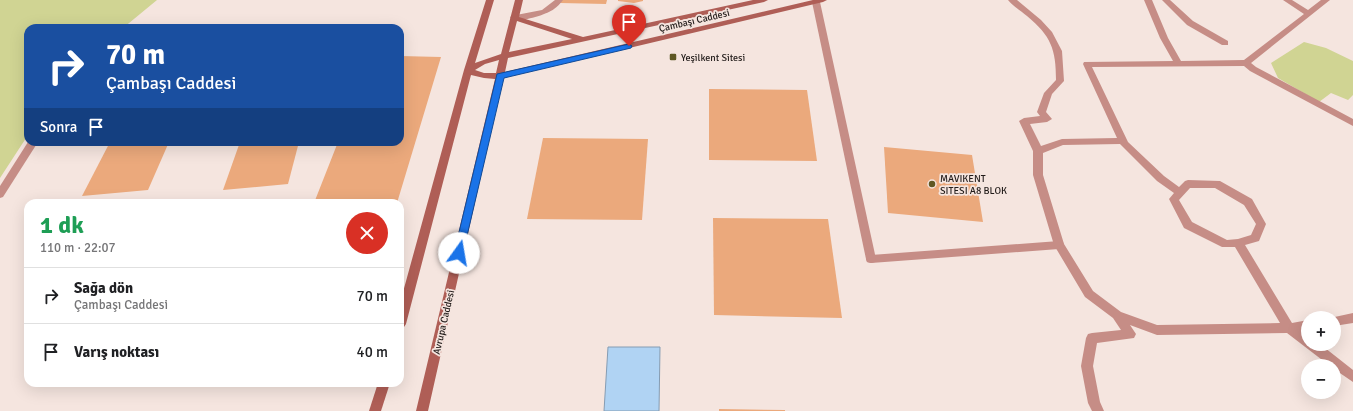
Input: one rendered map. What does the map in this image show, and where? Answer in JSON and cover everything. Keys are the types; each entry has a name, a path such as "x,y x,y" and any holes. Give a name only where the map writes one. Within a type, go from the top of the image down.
{"main road":[{"path":"404,309 468,70 490,0"},
{"name":"Avrupa Caddesi","path":"422,411 504,57 519,0"},
{"name":"Çambaşı Caddesi","path":"468,70 482,62 764,0"},
{"name":"Çambaşı Caddesi","path":"468,70 478,75 488,77 500,76 820,1"},
{"path":"514,18 523,20 560,35 586,39"},
{"path":"375,411 383,387"}],"street":[{"path":"514,18 538,14 555,5 559,0"},
{"path":"1012,0 1046,30 1057,46 1060,63 1060,81 1048,93 1041,112 1047,119 1024,121 1038,151 1038,175 1059,245 1089,294 1117,315 1157,330 1289,328 1301,326"},
{"path":"1148,0 1164,38 1178,63"},
{"path":"1166,0 1190,24 1225,43"},
{"path":"1287,0 1308,13"},
{"path":"1180,192 1168,186 1126,147 1087,64 1246,63 1326,0"},
{"path":"820,1 871,259 1059,245"},
{"path":"1246,63 1253,69 1353,123"},
{"path":"1038,151 1062,142 1123,142"},
{"path":"0,194 30,146"},
{"path":"1188,184 1217,184 1248,202 1261,224 1255,238 1238,243 1226,244 1188,225 1174,199 1180,192 1188,184"},
{"path":"1238,243 1289,328 1301,337"},
{"path":"1098,411 1094,403 1088,366 1092,338 1130,334 1117,315"},
{"path":"1341,320 1353,318"},
{"path":"1320,351 1353,377"}],"green space":[{"path":"0,0 157,0 128,24 24,24 24,141 0,178"},
{"path":"1304,42 1326,48 1353,61 1353,95 1348,100 1331,93 1319,102 1278,78 1271,63"}],"water":[{"path":"608,347 660,347 659,411 604,411"}],"building":[{"path":"560,0 607,0 606,4 560,3"},
{"path":"618,0 643,0 643,1 634,3"},
{"path":"404,56 441,57 398,199 316,199 336,146 404,146"},
{"path":"709,89 807,90 817,161 709,160"},
{"path":"543,138 648,139 642,220 527,219"},
{"path":"108,146 167,146 148,190 82,196"},
{"path":"239,146 298,146 288,184 223,190"},
{"name":"MAVIKENT SITESI A8 BLOK","path":"884,147 972,155 983,222 888,213"},
{"path":"713,218 828,219 842,318 714,315"},
{"path":"719,409 785,410 785,411 719,411"}],"place":[{"name":"Yeşilkent Sitesi","path":"673,57"},
{"name":"MAVIKENT SITESI A8 BLOK","path":"932,184"}],"route":[{"path":"459,253 500,76 629,46"}]}
